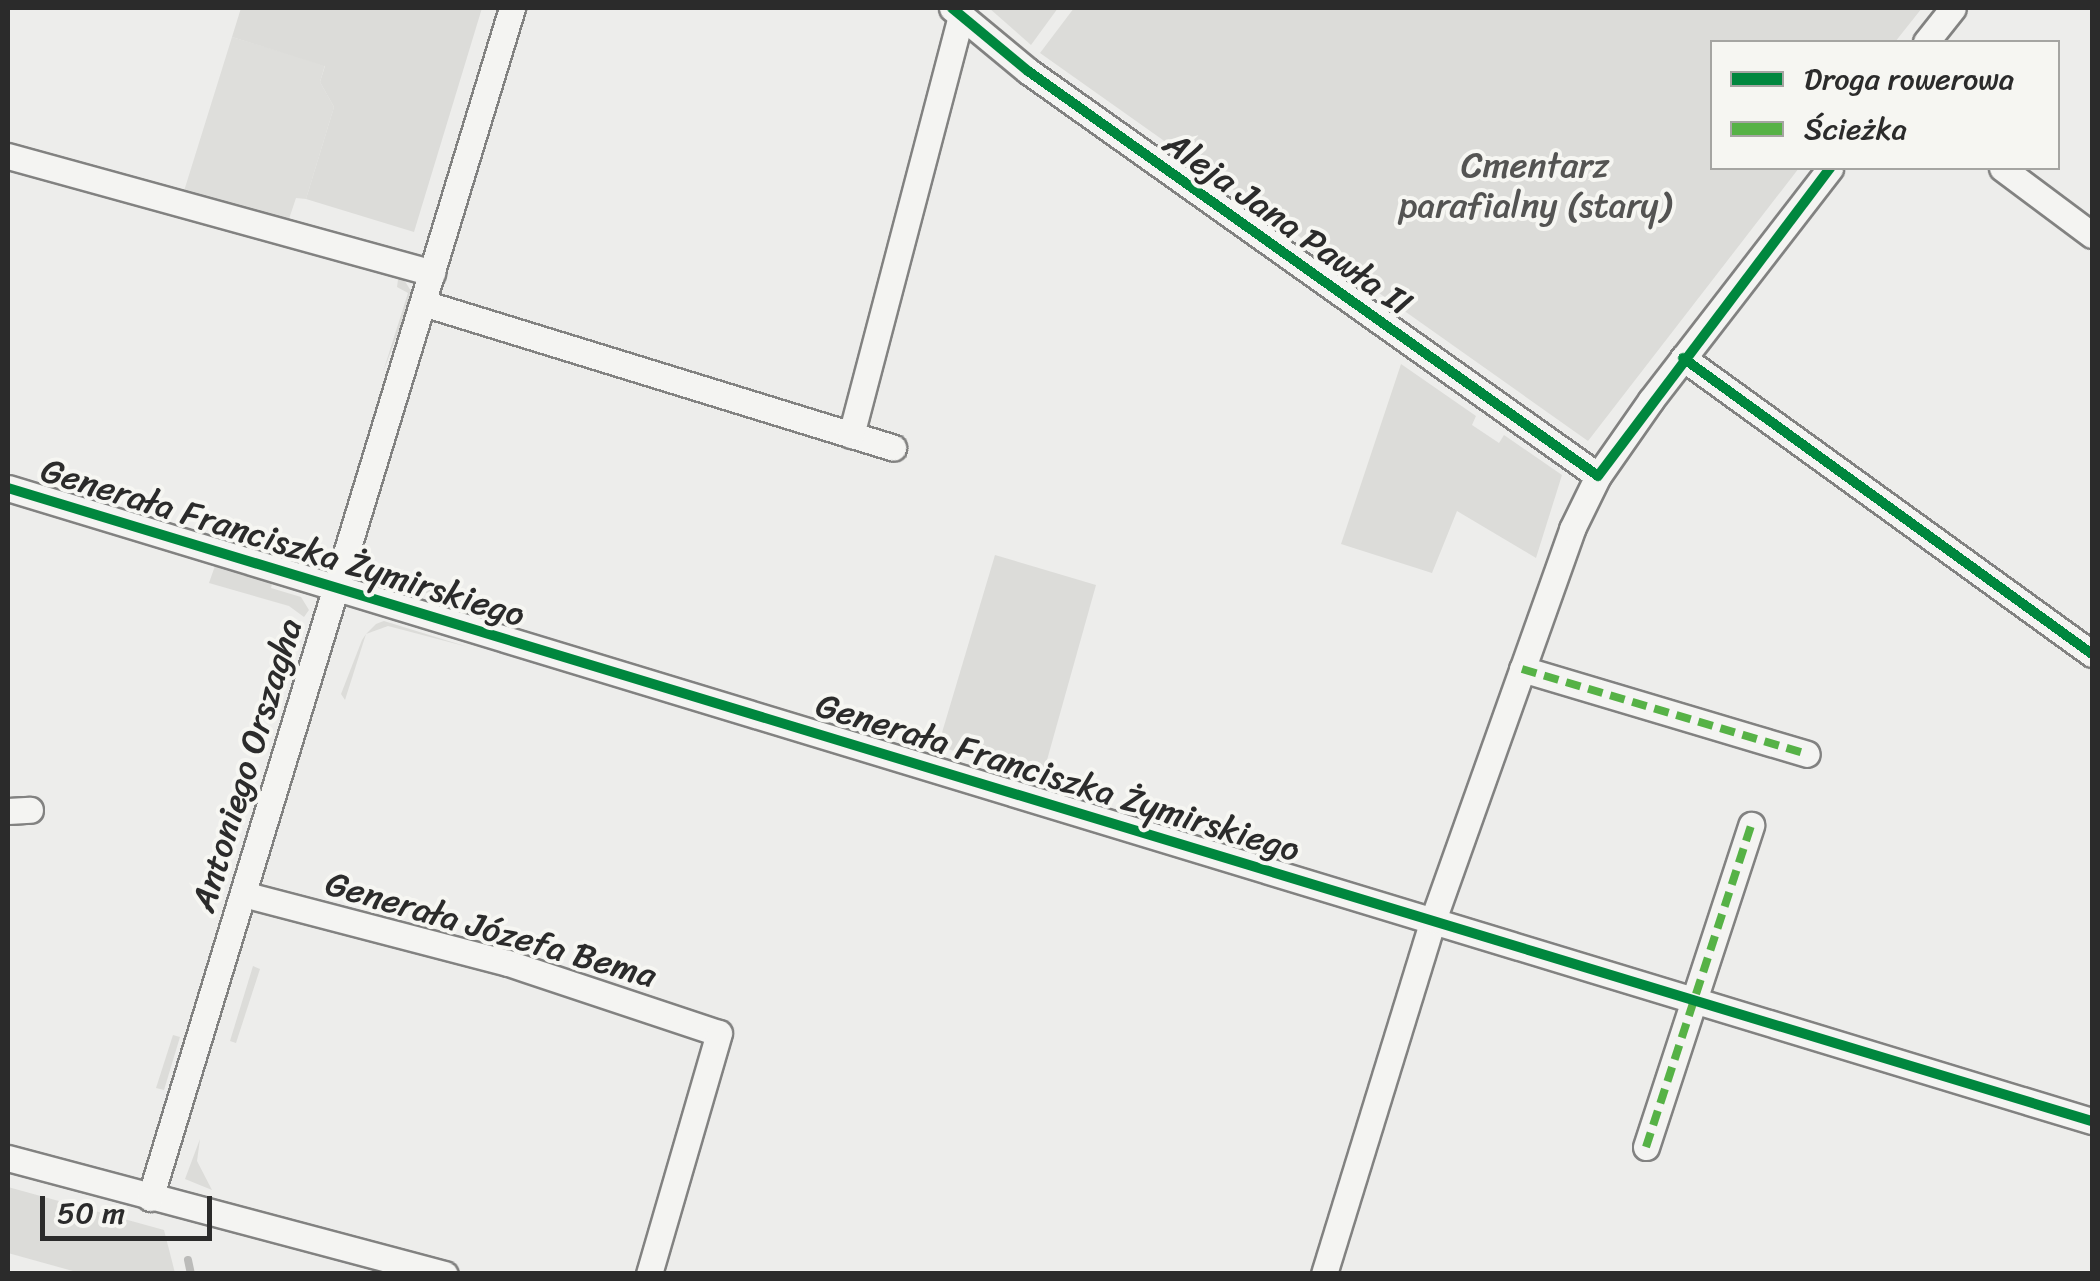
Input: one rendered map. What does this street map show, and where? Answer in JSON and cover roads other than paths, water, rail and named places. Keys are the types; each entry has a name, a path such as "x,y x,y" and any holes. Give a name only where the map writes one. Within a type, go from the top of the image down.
{"street":[{"name":"Antoniego Orszagha","path":"150,1198 512,8"},
{"path":"1928,40 1953,8"},
{"path":"851,435 957,12"},
{"name":"Aleja Jana Pawła II","path":"957,12 1028,72 1598,476"},
{"path":"8,156 432,272"},
{"path":"1324,1274 1433,920 1572,529 1598,476 1682,358 1828,170"},
{"path":"2005,170 2092,235"},
{"path":"422,304 893,448"},
{"path":"1682,358 2092,654"},
{"name":"Generała Franciszka Żymirskiego","path":"8,488 1693,996 2092,1121"},
{"path":"1522,670 1807,754"},
{"path":"1646,1147 1750,825"},
{"name":"Generała Józefa Bema","path":"243,894 508,963 719,1033 649,1274"},
{"path":"8,1158 445,1274"}],"waterway":[{"path":"188,1260 191,1274"}],"park label":[{"name":"Cmentarz parafialny (stary)","path":"1535,185"}]}
